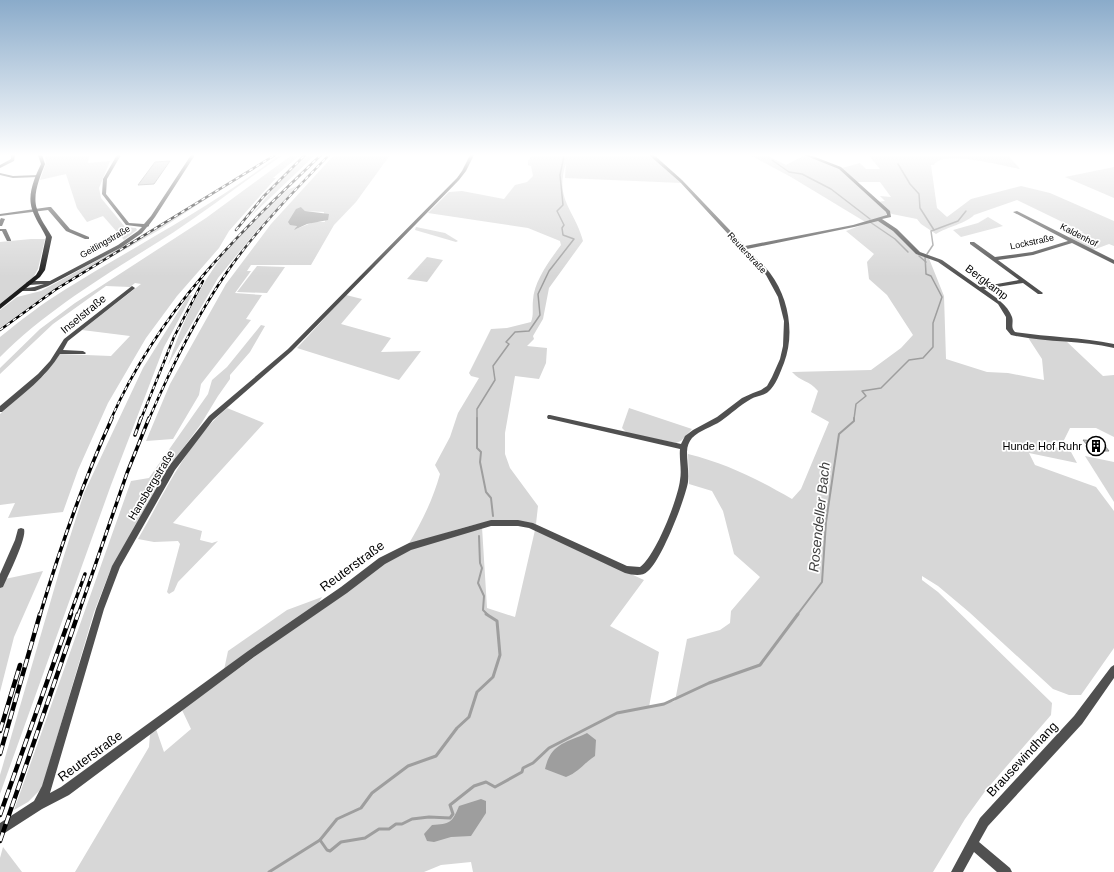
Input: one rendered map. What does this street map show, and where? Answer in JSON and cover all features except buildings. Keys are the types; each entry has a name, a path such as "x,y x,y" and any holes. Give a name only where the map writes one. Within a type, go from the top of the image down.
{"main road":[{"path":"0,307 42,270 49,241 44,225 34,209 34,196"}],"street":[{"path":"105,196 128,224 147,226"},
{"name":"Geitlingstraße","path":"21,290 40,288 133,238 147,226 167,196"},
{"name":"Hansbergstraße","path":"38,805 47,788 100,609 116,566 172,468 211,418 290,350 442,196"},
{"name":"Reuterstraße","path":"0,830 38,805 66,791 251,654 344,590 382,561 409,547 486,524 505,522 530,525 625,569 636,572 647,569 654,559 682,493 684,480 684,447 693,433 717,420 742,401 765,391 774,381 785,354 788,340 787,326 778,293 768,274 695,196"},
{"path":"743,248 849,228 888,216 889,214 869,196"},
{"path":"0,226 2,217 34,209 49,208 68,230 87,238"},
{"name":"Kaldenhof","path":"1015,212 1114,262"},
{"name":"Bergkamp","path":"878,219 894,230 918,253 940,261 981,288 1000,303 1006,310 1009,317 1009,329 1013,334 1046,338 1084,339 1114,346"},
{"path":"0,230 4,230 9,240"},
{"name":"Lockstraße","path":"994,259 1033,253 1073,241"},
{"name":"Lockstraße","path":"972,243 1040,293"},
{"name":"Geitlingstraße","path":"29,283 43,283 60,278"},
{"path":"981,288 1023,281"},
{"name":"Inselstraße","path":"0,410 8,401 36,380 52,362 66,340 132,288"},
{"path":"58,352 83,352"},
{"path":"550,417 684,447"},
{"path":"0,584 19,540 21,530"},
{"name":"Brausewindhang","path":"957,872 984,822 1078,720 1114,670"},
{"path":"972,843 1006,872"}],"shaded area":[{"path":"73,196 101,196 125,227 136,228 137,230 124,240 103,216 87,222 77,208"},
{"path":"211,196 211,196 159,230 110,258"},
{"path":"221,196 226,196 188,223 62,305 40,321 0,357 0,337 24,318 57,294"},
{"path":"236,196 260,196 229,231 219,248 177,296 146,338 108,403 78,470 63,512 8,518 15,503 0,505 0,414 44,375 60,354 111,356 130,336 82,330 141,284 135,283 130,287 106,286 53,324 0,374 0,368 40,329 75,303 206,218"},
{"path":"268,196 272,196 249,218"},
{"path":"281,196 288,196 257,230 218,278 168,365 185,320 208,277 226,251"},
{"path":"297,196 361,196 334,225 311,265 251,265 247,271 251,271 235,293 262,295 246,319 251,320 201,384 199,395 173,439 146,441 170,384 226,284 271,224","holes":["301,207 305,211 324,212 325,222 314,222 296,229"]},
{"path":"445,196 487,196 504,199 507,196 564,196 583,241 549,288 543,319 533,336 534,339 527,346 547,348 546,363 539,379 515,376 505,433 505,454 510,468 538,506 536,524 520,521 487,522 455,530 408,545 427,510 434,492 440,474 435,465 450,437 458,413 479,378 471,376 469,373 491,329 507,328 531,322 534,293 539,278 561,245 560,241 528,228 428,213"},
{"path":"822,196 869,196 886,212 886,216 875,219 893,230 917,253 928,256 944,296 946,359 987,372 1008,373 1044,380 1042,359 1027,336 1065,340 1103,376 1114,375 1114,437 1096,428 1070,428 1063,442 1053,441 1055,447 1071,452 1077,463 1029,453 1035,465 1096,487 1114,511 1114,648 1081,695 1069,695 1053,689 969,612 938,586 922,576 922,580 938,592 1052,703 1051,715 986,790 965,819 933,872 473,872 471,862 441,865 424,872 75,872 149,747 150,734 156,729 164,752 191,729 182,710 398,552 482,527 487,608 515,617 535,530 644,580 610,626 659,652 649,707 675,701 687,639 720,630 730,623 731,611 760,577 734,554 723,511 712,491 689,484 688,454 716,462 742,473 792,499 801,489 829,422 811,412 818,391 815,387 799,378 792,372 871,370 901,348 913,335 887,295 869,279 867,262 874,254 846,231 867,223"},
{"path":"880,196 891,197 890,196 935,196 937,208 947,217 971,199 984,196 1056,196 1114,221 1114,246 1109,244 1093,250 1069,237 1083,232 1017,200 974,215 967,220 936,234 921,224 917,219 892,214 877,202 885,201"},
{"path":"301,207 305,211 329,214 328,220 307,224 294,230 297,226 290,225 288,222 296,209"},
{"path":"988,217 1003,226 961,237 953,230 978,223"},
{"path":"416,227 445,233 458,241 456,242 415,230"},
{"path":"45,239 38,269 33,278 0,305 0,242"},
{"path":"129,243 46,295 0,328 0,310 17,297 41,291"},
{"path":"427,257 443,260 427,282 407,279"},
{"path":"257,266 285,267 267,293 237,292"},
{"path":"192,295 164,347 111,485 0,794 0,775 62,562 84,493 143,368 188,296"},
{"path":"346,295 362,299 341,324 391,338 381,352 421,351 399,380 297,348"},
{"path":"261,325 265,326 250,352 230,375 230,379 201,424 170,466 110,571 94,612 42,788 28,802 14,810 131,481 149,478 208,394 212,380 227,367"},
{"path":"227,408 264,423 173,523 202,531 200,540 212,543 218,541 178,582 174,591 169,594 167,592 180,544 178,541 154,542 138,539 177,469 200,436"},
{"path":"629,408 692,429 681,441 676,443 627,433 622,428"},
{"path":"1085,456 1114,462 1114,502"},
{"path":"43,571 14,637 0,692 0,580"},
{"path":"322,597 315,609 224,670 228,651 287,610"},
{"path":"587,733 596,740 595,756 574,773 566,777 545,769 551,754 555,749 566,742"},
{"path":"481,799 486,801 486,813 471,836 451,837 434,842 427,841 424,834 432,825 450,822 459,806"},
{"path":"3,847 22,872 0,872 0,858"}],"waterway":[{"path":"493,516 491,498 486,492 480,462 481,452 477,448 477,409 495,380 493,366 509,344 506,342 515,332 529,331 540,315 538,294 549,271 574,239 563,235 562,228 564,225 557,211 563,205 562,196"},
{"path":"840,196 870,219"},
{"name":"Rosendeller Bach","path":"919,196 920,208 934,230"},
{"path":"934,230 958,221 966,211"},
{"path":"870,222 895,239 908,252"},
{"name":"Rosendeller Bach","path":"927,254 933,245 931,231 934,230"},
{"name":"Rosendeller Bach","path":"919,256 925,261"},
{"name":"Rosendeller Bach","path":"925,256 925,261"},
{"name":"Rosendeller Bach","path":"854,419 856,404 866,396 862,391 881,388 909,360 923,358 933,347 933,323 942,297 931,276 926,274 925,261"},
{"name":"Rosendeller Bach","path":"797,615 822,582 826,522 839,434 854,421 854,419"},
{"path":"479,536 480,563 482,568 478,583 484,596 483,610 488,615"},
{"path":"320,840 337,819 361,808 372,793 408,766 436,756 457,728 469,717 477,692 493,677 500,655 497,621 486,614"},
{"name":"Rosendeller Bach","path":"320,840 327,850 330,851 341,842 365,838 379,829 389,829 396,824 402,824 412,819 429,817 450,818 453,814 450,805 474,786 486,782 495,787 522,772 523,768 533,763 549,748 617,713 664,704 709,683 760,665 798,614"},
{"name":"Rosendeller Bach","path":"269,872 320,840"}],"railway":[{"path":"0,330 55,290 209,196"},
{"path":"236,230 264,196"},
{"path":"111,419 131,379 177,308 202,276 230,245 279,196"},
{"path":"149,419 184,344 215,289 263,226 290,196"},
{"path":"141,419 174,337 203,281"},
{"path":"40,615 73,515 91,466 112,418"},
{"path":"135,435 141,418"},
{"path":"78,615 127,473 149,418"},
{"path":"70,615 85,574"},
{"path":"0,754 40,614"},
{"path":"0,815 71,614"},
{"path":"0,841 78,614"},
{"path":"0,731 20,665"}],"place":[{"name":"Hunde Hof Ruhr","path":"1096,446"}]}
